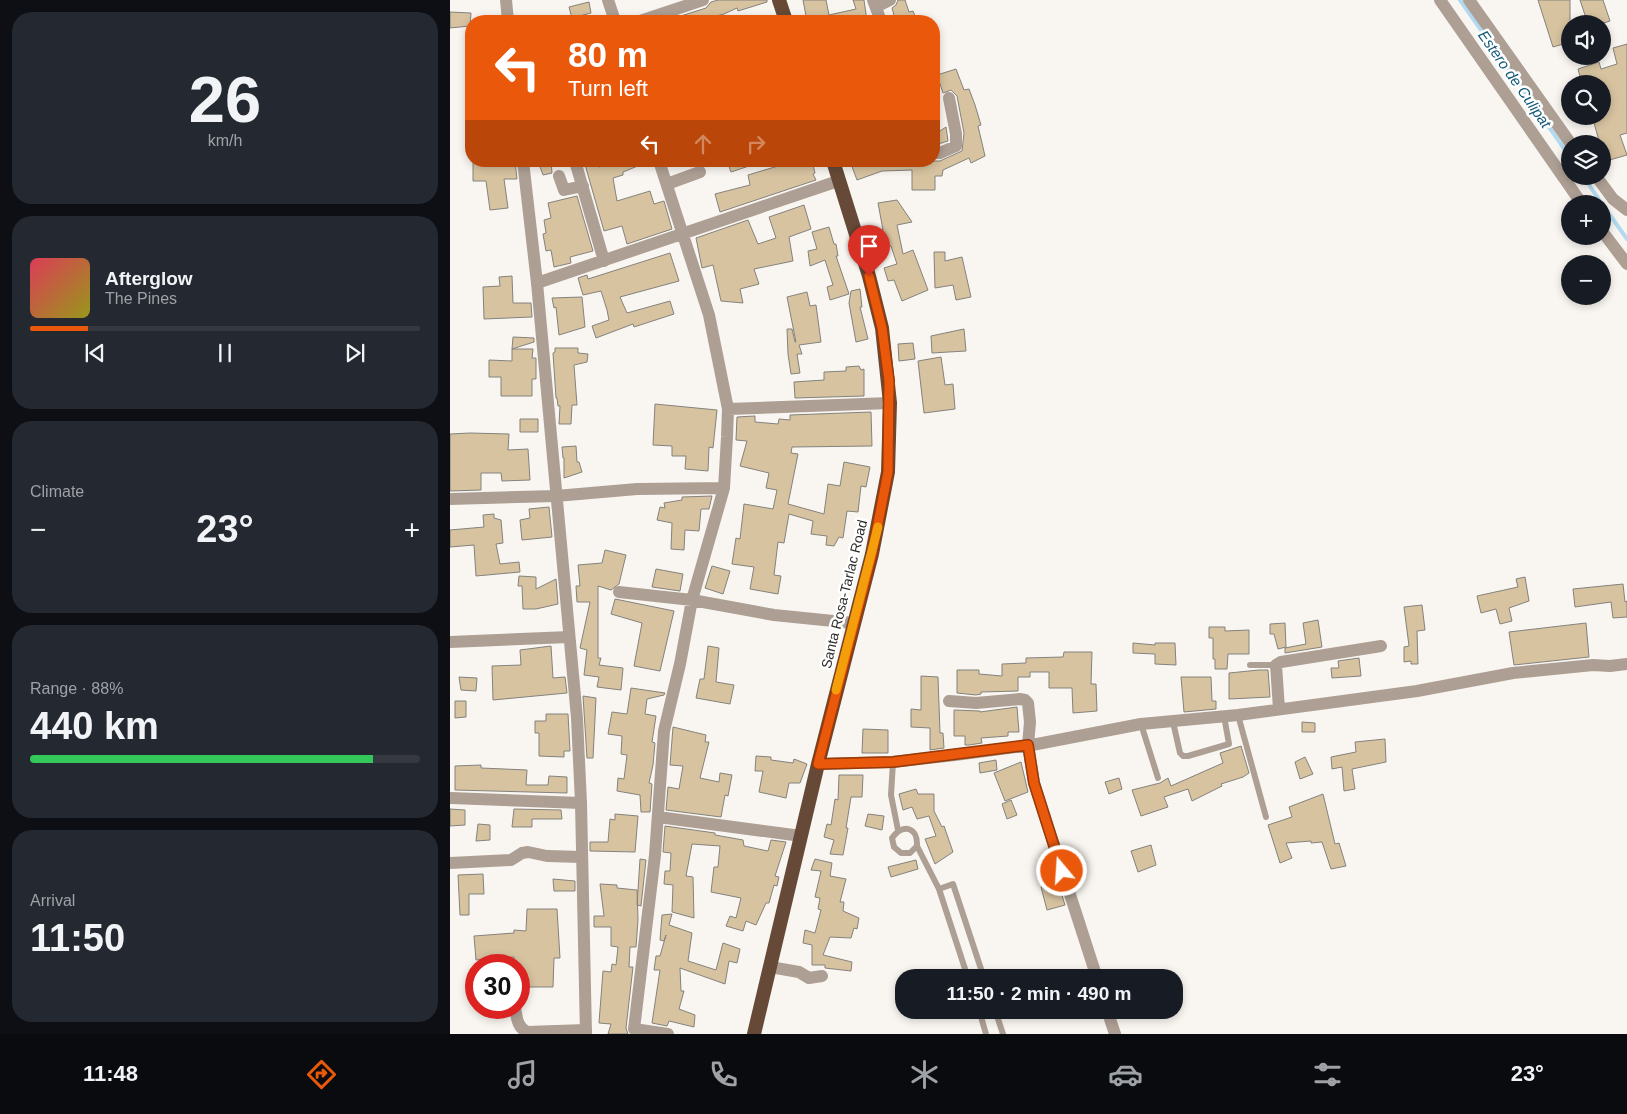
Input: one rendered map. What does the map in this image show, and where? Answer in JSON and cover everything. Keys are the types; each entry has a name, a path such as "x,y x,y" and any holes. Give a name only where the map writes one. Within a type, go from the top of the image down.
{"highway":[{"path":"779,0 784,15"},
{"name":"Santa Rosa-Tarlac Road","path":"754,1034 818,764 872,554 885,492 889,450 890,403 887,360 879,314 834,167"}],"street":[{"path":"506,0 507,15"},
{"path":"608,0 612,15"},
{"path":"658,15 703,0"},
{"path":"879,15 874,3 890,0"},
{"path":"1440,0 1576,195"},
{"path":"1469,0 1565,135"},
{"path":"940,152 956,146 956,134 949,98"},
{"path":"517,1019 521,1029 527,1032 586,1032 581,803 577,718 524,167"},
{"path":"578,167 604,261"},
{"path":"661,167 709,315 728,409 724,488 692,600 680,664 664,732 655,855 634,1029 668,1034"},
{"path":"667,184 700,172"},
{"path":"559,176 564,190 583,186"},
{"path":"536,283 838,181"},
{"path":"1603,185 1613,199 1627,210"},
{"path":"1611,243 1627,264"},
{"path":"728,409 890,403"},
{"path":"450,499 556,496 637,489 724,488"},
{"path":"619,592 692,600 774,615 853,623"},
{"path":"450,642 569,637"},
{"path":"1279,709 1276,665 1297,658 1381,646"},
{"path":"818,764 893,762 1028,745 1141,724 1238,715 1417,691 1513,673 1593,665 1627,664"},
{"path":"949,701 1025,700 1028,703 1030,722 1028,745 1034,783 1094,969"},
{"path":"451,798 581,803"},
{"path":"658,817 801,836"},
{"path":"450,864 511,860 522,853 528,852 547,856 582,857"},
{"path":"770,967 799,972 809,978 822,976"},
{"path":"1110,1019 1115,1034"}],"lane":[{"path":"1250,665 1276,665"},
{"path":"1238,715 1266,816"},
{"path":"1174,722 1180,753 1183,756 1188,756 1229,744 1224,716"},
{"path":"1141,724 1158,778"},
{"path":"893,762 891,795 898,830"},
{"path":"917,846 910,853 901,853 894,847 892,838 898,830 906,828 913,831 917,838 917,846 939,889 965,969"},
{"path":"939,889 952,884 981,969"},
{"path":"981,1019 986,1034"},
{"path":"998,1019 1003,1034"}],"building":[{"path":"718,0 767,0 767,2 738,11 737,8 720,15 684,15 706,8 711,2"},
{"path":"803,0 826,0 829,15 806,15"},
{"path":"853,0 864,0 866,15 829,15 856,9"},
{"path":"898,0 905,0 909,12 913,11 915,15 894,15 892,8"},
{"path":"1538,0 1570,0 1570,15 1561,15 1561,45 1553,47"},
{"path":"1580,0 1603,0 1608,15 1585,15"},
{"path":"589,2 591,13 571,15 569,7"},
{"path":"450,12 471,13 471,15 465,15 465,26 450,28"},
{"path":"1627,44 1627,133 1620,135 1627,155 1611,160 1611,135 1597,135 1595,125 1611,125 1611,75 1580,75 1578,69 1590,65 1600,65 1601,69 1617,64 1613,48"},
{"path":"956,69 964,90 969,89 981,125 978,126 985,156 971,163 969,158 943,170 942,176 935,176 935,190 912,190 912,170 882,171 857,180 852,167 940,167 940,161 962,151 964,133 957,96 951,90 943,93 940,84 940,74"},
{"path":"946,127 948,141 940,143 940,131"},
{"path":"473,167 516,167 517,179 504,179 508,208 490,210 486,181 473,181"},
{"path":"540,167 552,167 552,173 543,175"},
{"path":"586,167 635,167 623,172 623,175 613,178 617,201 650,191 654,204 664,201 672,229 627,244 622,226 604,231"},
{"path":"729,167 746,167 731,172"},
{"path":"775,167 814,167 815,173 813,174 816,180 720,212 715,194 750,185 748,175"},
{"path":"577,196 593,251 570,257 571,263 554,267 551,250 546,251 543,234 546,233 544,220 551,218 548,203"},
{"path":"897,200 912,222 897,225 903,254 913,250 928,290 902,301 894,280 888,281 884,268 897,264 891,246 881,248 878,230 883,230 878,203"},
{"path":"804,205 811,229 789,237 793,261 754,269 759,284 740,289 743,303 721,301 713,265 702,268 696,238 748,220 758,244 776,238 769,217"},
{"path":"829,227 834,244 836,244 838,256 836,256 849,294 830,300 827,287 833,285 825,260 810,266 808,251 817,249 812,232"},
{"path":"934,252 945,252 945,261 962,257 971,297 956,300 953,285 935,288"},
{"path":"670,253 679,281 620,297 627,313 670,301 674,314 634,327 633,324 596,338 592,326 609,320 607,310 601,291 583,295 578,278 587,275 588,279"},
{"path":"512,276 513,303 531,303 532,317 484,319 483,287 500,286 499,277"},
{"path":"860,289 862,307 860,307 868,339 856,342 849,303 851,291"},
{"path":"807,292 810,306 816,305 821,342 799,345 802,354 797,354 800,373 791,374 787,329 792,329 796,342 787,297"},
{"path":"582,297 585,327 559,335 556,307 554,308 552,298"},
{"path":"964,329 966,351 932,353 931,336"},
{"path":"513,337 534,338 534,342 512,349"},
{"path":"913,343 915,359 899,361 898,344"},
{"path":"555,348 578,348 578,353 588,354 587,362 574,365 577,405 572,405 571,424 559,424 560,406 558,406 556,398 553,353"},
{"path":"512,349 533,349 532,358 536,358 536,379 532,379 532,396 501,396 501,377 489,377 489,360 512,361"},
{"path":"941,357 945,385 953,384 955,409 924,413 918,361"},
{"path":"859,366 861,370 864,369 864,396 795,398 794,382 824,380 824,372 846,371 846,367"},
{"path":"655,404 717,410 713,448 709,447 708,471 685,469 686,456 672,456 672,446 653,445"},
{"path":"871,412 872,446 792,447 791,453 798,454 788,504 824,514 828,484 840,486 844,462 870,467 866,487 861,486 858,512 847,511 843,538 839,537 834,546 826,545 827,536 811,534 813,521 789,514 784,543 778,542 774,575 781,576 778,594 750,589 754,567 732,564 736,538 740,539 744,504 773,509 777,490 766,488 769,473 740,466 747,441 736,440 737,417 755,416 755,422 778,424 779,419 790,420 790,415"},
{"path":"520,419 538,419 538,432 520,432"},
{"path":"450,434 509,434 508,450 528,449 530,480 502,481 501,473 481,473 481,490 450,491"},
{"path":"576,446 577,462 579,462 582,472 564,478 562,447"},
{"path":"712,496 709,509 701,509 699,531 685,530 684,550 671,549 672,523 657,520 660,507 665,508 664,503 682,500 682,497"},
{"path":"549,507 552,537 522,540 520,520 530,518 529,509"},
{"path":"494,514 494,518 501,520 503,543 496,544 500,564 519,562 520,572 476,576 474,545 450,547 450,530 484,527 483,515"},
{"path":"605,550 626,555 619,584 611,590 598,586 598,658 601,658 599,665 623,668 621,690 597,687 599,677 584,675 587,650 580,648 590,602 577,602 576,586 580,586 578,565 602,563"},
{"path":"712,566 730,571 723,594 705,588"},
{"path":"656,569 683,574 680,591 652,587"},
{"path":"519,576 536,577 536,589 556,579 558,604 536,609 523,609 522,586 518,586"},
{"path":"1525,577 1529,601 1509,608 1512,621 1500,624 1496,609 1481,613 1477,596 1518,587 1516,579"},
{"path":"1623,584 1625,602 1627,601 1627,617 1613,618 1611,602 1575,607 1573,589"},
{"path":"615,599 674,611 660,671 634,666 642,623 611,614"},
{"path":"1422,605 1425,630 1417,631 1418,664 1411,664 1411,661 1404,662 1404,647 1409,646 1404,607"},
{"path":"1318,620 1322,647 1285,653 1285,648 1306,644 1303,623"},
{"path":"1285,623 1286,647 1278,649 1274,634 1270,634 1270,624"},
{"path":"1586,623 1589,657 1514,665 1509,632"},
{"path":"1209,627 1225,627 1225,631 1249,630 1249,654 1228,654 1227,669 1215,669 1213,638 1209,638"},
{"path":"1133,643 1155,645 1155,643 1175,643 1176,665 1155,664 1155,654 1133,653"},
{"path":"551,646 553,678 565,677 567,693 493,700 492,666 521,665 520,650"},
{"path":"708,646 719,648 716,682 734,685 730,704 696,698 700,679 704,679"},
{"path":"1064,652 1092,652 1091,684 1096,684 1097,711 1073,713 1072,688 1049,688 1049,672 1030,672 1030,677 1018,677 1018,691 981,692 981,694 976,695 957,693 957,670 979,670 979,674 1002,676 1002,664 1026,663 1026,658 1063,657"},
{"path":"1359,658 1361,676 1332,678 1331,668 1339,668 1338,661"},
{"path":"1268,670 1270,697 1229,699 1229,673"},
{"path":"921,676 938,677 940,733 943,733 944,748 930,750 930,728 911,727 911,709 921,710"},
{"path":"459,677 477,678 476,691 461,690"},
{"path":"1181,677 1211,677 1212,701 1216,701 1216,709 1184,712"},
{"path":"631,688 665,693 664,695 647,699 645,714 656,716 652,742 655,743 653,765 649,783 652,784 650,812 641,812 640,795 617,791 618,778 624,779 627,755 621,754 622,736 608,734 612,712 627,714"},
{"path":"583,696 596,698 593,758 587,758"},
{"path":"455,701 466,701 466,717 455,718"},
{"path":"1017,707 1019,732 1008,732 1008,736 981,738 982,743 969,745 965,745 965,736 954,736 954,710 980,712"},
{"path":"546,714 568,714 570,751 564,751 564,757 539,756 539,733 535,733 535,721 546,721"},
{"path":"1302,722 1315,723 1315,732 1302,732"},
{"path":"673,727 706,735 705,742 709,742 700,778 719,782 720,773 732,775 728,796 725,795 721,817 666,810 668,787 679,789 683,766 670,765"},
{"path":"863,729 888,730 888,753 862,753"},
{"path":"1385,739 1386,762 1352,769 1355,789 1344,791 1342,767 1332,769 1331,757 1356,752 1355,742"},
{"path":"1241,746 1249,773 1243,777 1221,784 1222,786 1192,801 1188,789 1164,797 1168,807 1141,816 1132,790 1160,783 1168,778 1171,786 1223,763 1220,753"},
{"path":"756,756 771,757 771,760 793,763 794,759 807,764 800,783 789,783 786,798 759,792 763,771 755,771"},
{"path":"1305,757 1313,774 1300,779 1295,762"},
{"path":"996,760 997,770 980,773 979,763"},
{"path":"1021,762 1028,792 1005,801 994,773"},
{"path":"481,765 481,768 527,770 526,785 548,785 549,776 567,777 567,793 455,790 455,766"},
{"path":"839,775 863,775 862,797 851,797 843,855 830,854 834,840 824,837 827,824 831,825 835,799 838,800"},
{"path":"1119,778 1122,789 1109,794 1105,782"},
{"path":"916,789 918,794 934,794 934,811 942,827 944,826 953,852 935,864 925,839 936,836 929,816 917,819 912,807 903,810 899,794"},
{"path":"1323,794 1335,844 1339,843 1346,866 1331,869 1322,842 1311,843 1311,841 1286,843 1292,858 1280,863 1268,825 1292,817 1289,807"},
{"path":"1011,800 1017,815 1007,819 1002,804"},
{"path":"450,809 465,810 465,825 450,826"},
{"path":"514,809 561,810 562,819 532,819 532,827 512,827"},
{"path":"615,814 638,816 635,852 590,851 590,842 608,842 610,819 615,820"},
{"path":"868,814 884,816 882,830 865,826"},
{"path":"478,824 490,825 490,840 476,841"},
{"path":"665,826 715,833 715,835 743,840 744,846 768,851 771,840 786,842 775,876 779,877 777,886 774,885 769,903 766,903 756,925 746,921 743,931 726,926 730,916 736,918 741,898 711,892 714,867 718,867 720,846 692,844 686,876 693,877 694,918 672,912 673,885 664,884 665,871 670,871 671,853 663,852"},
{"path":"1151,845 1156,865 1138,872 1131,851"},
{"path":"640,859 646,860 641,906 637,905"},
{"path":"815,859 832,863 830,876 846,879 840,902 844,902 843,911 859,918 857,929 854,928 851,938 830,937 823,955 852,962 851,971 825,968 825,965 812,965 812,945 803,943 805,930 815,933 821,910 818,909 820,898 815,897 821,871 811,870"},
{"path":"916,860 918,869 891,877 888,867"},
{"path":"483,874 484,894 469,894 469,915 460,915 458,875"},
{"path":"553,879 575,881 575,891 554,891"},
{"path":"1058,883 1065,905 1047,910 1041,887"},
{"path":"600,884 617,885 617,888 637,890 638,920 636,947 630,947 629,967 633,967 626,1028 628,1034 608,1034 611,1024 599,1023 603,971 611,972 612,964 616,965 618,947 611,946 611,927 594,927 594,916 604,916"},
{"path":"527,909 557,909 560,958 554,958 553,987 530,987 530,954 476,954 474,936 514,933 514,930 526,931"},
{"path":"672,914 669,925 692,933 688,961 716,970 723,943 740,949 737,963 729,961 725,984 680,968 681,991 684,991 679,1009 695,1015 694,1027 669,1021 667,1026 652,1023 660,970 654,970 656,956 660,956 666,935 664,941 660,940 662,915"}],"waterway":[{"name":"Estero de Culipat","path":"1460,0 1561,144"},
{"name":"Estero de Culipat","path":"1589,185 1596,195"},
{"name":"Estero de Culipat","path":"1611,217 1627,239"}],"slow traffic":[{"path":"836,690 878,527"}],"route":[{"path":"869,276 882,328 887,360 890,403 888,472 872,554 818,764 893,762 1028,745 1034,783 1062,871"}]}
